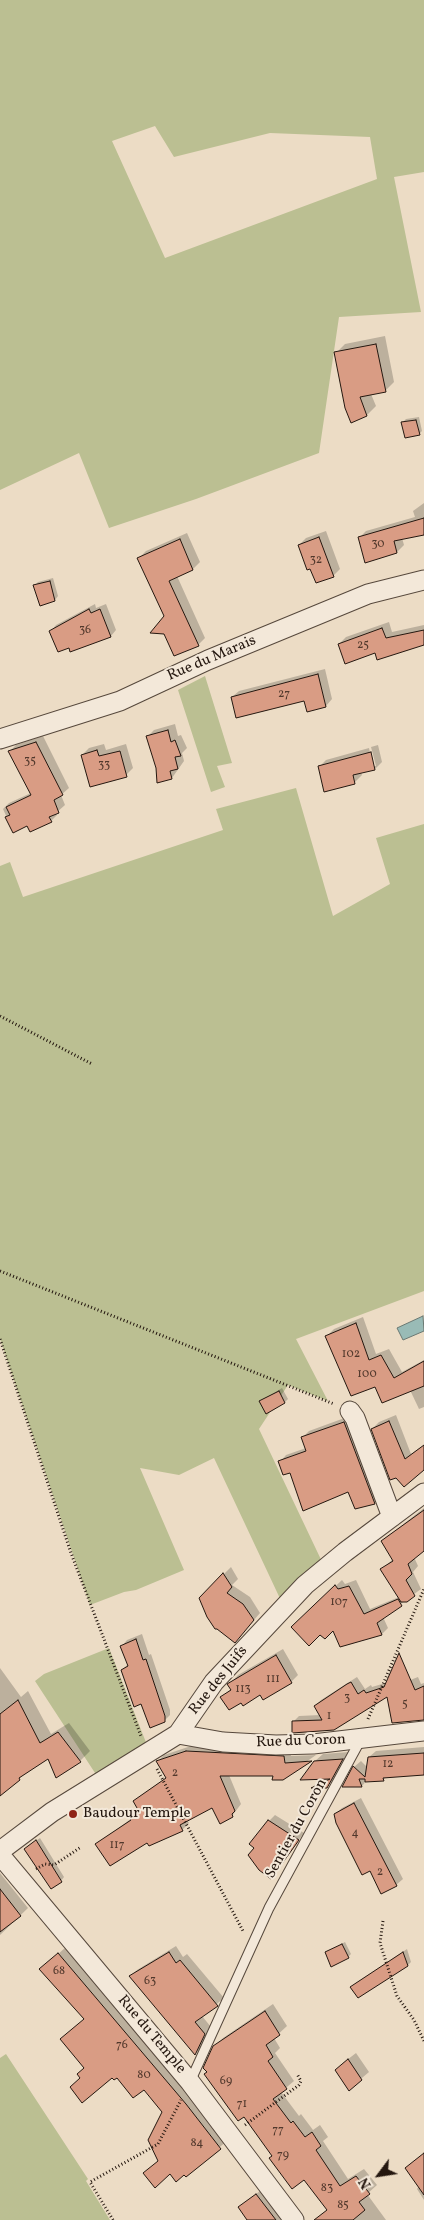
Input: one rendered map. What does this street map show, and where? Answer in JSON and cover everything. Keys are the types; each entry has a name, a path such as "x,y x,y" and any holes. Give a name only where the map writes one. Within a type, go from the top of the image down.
{"street":[{"name":"Rue du Marais","path":"0,739 120,701 208,660 368,594 424,580"},
{"path":"350,1411 355,1418 392,1517"},
{"name":"Rue des Juifs","path":"0,1851 52,1812 178,1734 214,1682 304,1585 345,1552 424,1494"},
{"name":"Rue du Coron","path":"178,1734 223,1742 276,1745 313,1744 424,1731"},
{"name":"Rue du Temple","path":"0,1856 190,2082 294,2220"}],"lane":[{"name":"Sentier du Coron","path":"190,2082 251,1944 361,1739"}],"path":[{"path":"0,1016 92,1064"},
{"path":"0,1271 280,1381 350,1411"},
{"path":"0,1339 71,1553 115,1672 148,1753 251,1944"},
{"path":"361,1739 424,1589"},
{"path":"20,1878 44,1864 54,1865 81,1847"},
{"path":"383,1921 380,1943 397,1996 414,2020 424,2041"},
{"path":"230,2136 300,2085 301,2081 297,2074"},
{"path":"113,2220 90,2182 158,2144 190,2082"}],"green space":[{"path":"0,0 424,0 424,172 394,177 421,312 339,317 319,453 196,499 109,528 79,453 0,490","holes":["155,126 174,157 270,133 370,137 377,179 165,258 112,141"]},
{"path":"205,676 232,763 217,766 225,787 211,792 178,690"},
{"path":"296,788 333,916 390,884 376,838 424,824 424,1291 296,1339 328,1401 288,1385 259,1429 325,1568 284,1607 214,1458 179,1475 140,1468 184,1570 136,1590 124,1592 90,1605 0,1339 0,866 10,862 23,897 223,830 216,809"},
{"path":"109,1648 147,1745 97,1776 35,1681 44,1674"},
{"path":"6,2054 88,2179 86,2181 110,2220 0,2220 0,2058"}],"water":[{"path":"423,1316 424,1331 403,1340 397,1328"}],"building":[{"path":"376,344 386,392 360,397 367,416 351,423 345,408 334,352"},
{"path":"416,420 420,435 405,438 401,422"},
{"path":"424,518 424,535 394,541 397,553 365,563 358,537"},
{"path":"319,537 334,577 316,583 310,569 307,570 298,545"},
{"path":"180,539 193,570 169,581 199,646 174,656 164,634 150,633 164,616 137,558"},
{"path":"50,581 55,601 40,606 33,585"},
{"path":"89,609 91,613 100,609 111,637 70,652 69,648 58,652 49,631"},
{"path":"382,628 386,638 424,630 424,645 377,660 375,653 345,664 338,644"},
{"path":"318,674 326,707 307,712 304,701 236,718 231,697"},
{"path":"168,730 171,742 175,740 181,756 175,757 178,769 170,771 172,779 157,783 156,768 146,736"},
{"path":"36,742 63,795 54,800 59,813 49,817 52,822 30,832 27,826 13,833 5,817 10,815 6,807 31,795 8,751"},
{"path":"97,750 99,756 120,751 127,777 90,787 81,755"},
{"path":"371,752 375,770 353,775 355,784 324,792 318,766"},
{"path":"356,1323 369,1360 381,1355 394,1378 424,1361 424,1386 382,1403 375,1387 351,1396 325,1336"},
{"path":"279,1391 285,1403 266,1414 259,1401"},
{"path":"389,1421 405,1459 424,1445 424,1470 404,1487 396,1478 390,1480 371,1429"},
{"path":"344,1422 375,1504 355,1509 348,1492 303,1511 290,1473 283,1475 278,1461 306,1451 301,1437"},
{"path":"424,1510 424,1551 408,1564 412,1574 406,1580 415,1596 407,1602 401,1602 380,1569 393,1561 381,1541"},
{"path":"223,1573 232,1587 227,1593 243,1604 254,1620 235,1643 215,1629 207,1617 199,1598"},
{"path":"335,1585 338,1589 349,1586 364,1614 398,1599 402,1606 377,1623 382,1635 340,1647 333,1631 325,1639 320,1635 309,1646 291,1627"},
{"path":"136,1639 143,1660 146,1659 165,1716 165,1722 150,1728 141,1704 134,1707 121,1670 128,1666 120,1646"},
{"path":"399,1653 415,1690 424,1686 424,1720 392,1723 387,1697 334,1730 292,1733 292,1721 322,1720 314,1706 351,1682 358,1694 364,1690 366,1693 384,1687"},
{"path":"276,1655 292,1683 263,1700 260,1695 243,1706 241,1703 229,1710 220,1697 231,1690 227,1684"},
{"path":"18,1700 40,1743 58,1732 81,1762 56,1778 48,1759 19,1778 20,1780 0,1796 0,1714"},
{"path":"186,1751 284,1756 285,1763 312,1761 283,1780 272,1780 273,1776 220,1776 235,1811 232,1814 233,1817 220,1824 212,1808 180,1825 183,1831 149,1846 147,1843 110,1866 95,1844 131,1820 128,1814 137,1808 133,1801 166,1778 156,1761"},
{"path":"424,1753 424,1775 383,1778 384,1781 365,1782 365,1779 359,1779 362,1787 342,1787 353,1766 365,1777 368,1757"},
{"path":"343,1759 327,1788 311,1788 330,1779 300,1780 314,1761"},
{"path":"354,1803 397,1886 381,1894 370,1871 362,1875 336,1823 334,1814"},
{"path":"268,1820 299,1840 271,1879 259,1870 248,1855 254,1848 249,1844"},
{"path":"36,1840 62,1882 51,1889 24,1849"},
{"path":"0,1889 21,1916 0,1932"},
{"path":"342,1944 349,1958 331,1967 325,1952"},
{"path":"169,1952 176,1963 180,1960 218,2006 195,2022 205,2034 195,2055 129,1976"},
{"path":"403,1952 408,1966 358,1998 350,1987"},
{"path":"58,1953 186,2104 221,2149 186,2177 184,2175 176,2182 170,2174 155,2188 143,2173 158,2161 148,2140 162,2112 144,2090 133,2098 117,2078 114,2080 112,2078 82,2103 70,2087 80,2078 77,2074 84,2068 60,2039 84,2019 39,1969"},
{"path":"265,2011 280,2035 266,2045 273,2057 268,2061 287,2089 273,2099 291,2123 293,2121 305,2137 312,2132 321,2146 316,2150 340,2186 356,2176 370,2194 359,2202 365,2210 353,2220 314,2220 327,2210 304,2180 292,2189 269,2158 272,2156 244,2117 238,2121 204,2074 207,2072 203,2068 213,2046"},
{"path":"348,2059 362,2080 349,2091 335,2070"},
{"path":"424,2153 424,2195 405,2168"},
{"path":"256,2194 276,2220 247,2220 238,2207"}],"place":[{"name":"Baudour Temple","path":"73,1814"}]}
